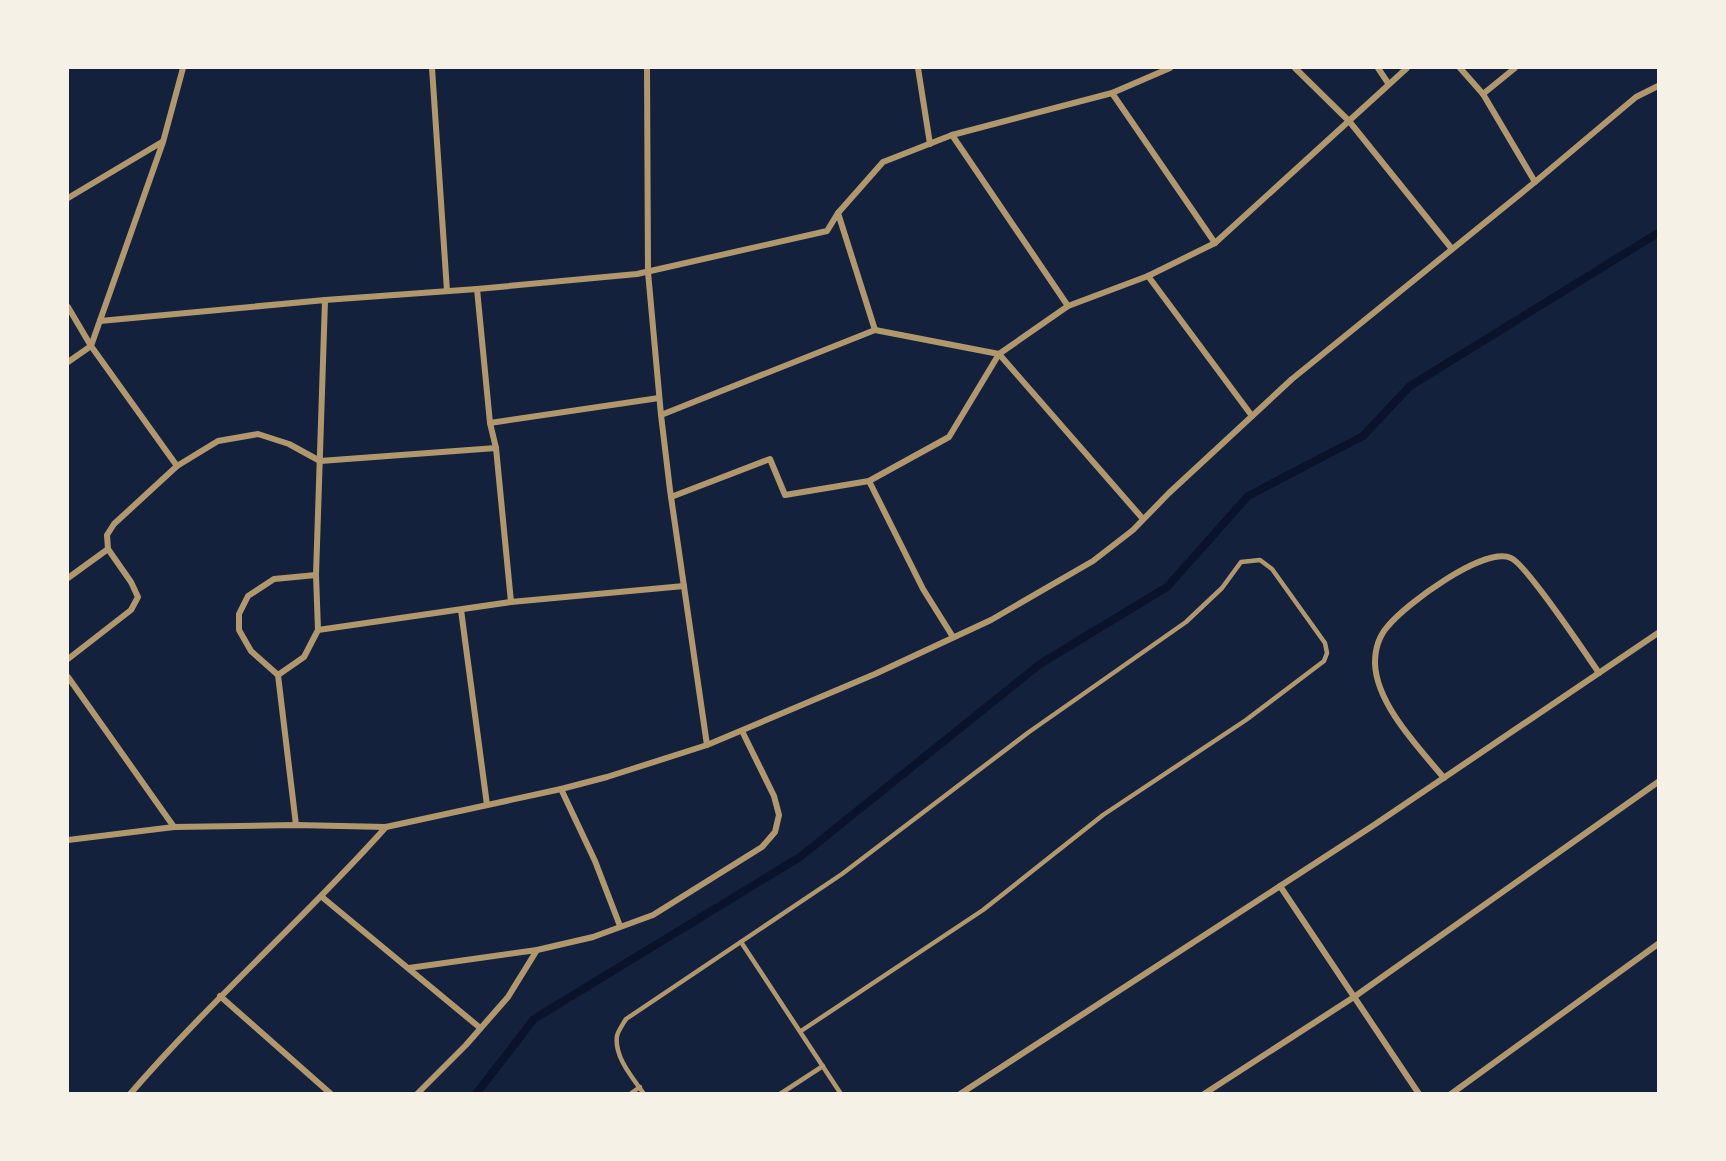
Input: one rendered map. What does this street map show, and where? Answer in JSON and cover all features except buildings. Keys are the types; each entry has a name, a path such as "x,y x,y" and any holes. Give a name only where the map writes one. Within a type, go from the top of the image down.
{"street":[{"path":"68,362 91,346 163,142 183,68"},
{"path":"432,68 447,291"},
{"path":"647,68 648,272 659,398 707,745"},
{"path":"918,68 930,144"},
{"path":"100,321 648,272 827,231 838,213 883,162 952,135 1112,93 1170,68"},
{"path":"1295,68 1349,121 1452,249"},
{"path":"1378,68 1388,83"},
{"path":"671,497 770,459 785,495 870,481 949,437 999,354 1068,306 1148,276 1215,243 1407,68"},
{"path":"1460,68 1483,94 1535,182"},
{"path":"1483,94 1515,68"},
{"path":"68,840 174,827 296,825 386,827 561,789 707,745 874,674 991,620 1093,561 1143,519 1292,379 1636,97 1659,86"},
{"path":"1112,93 1215,243"},
{"path":"952,135 1068,306"},
{"path":"68,198 163,142"},
{"path":"838,213 874,330"},
{"path":"1148,276 1252,416"},
{"path":"477,289 511,602"},
{"path":"279,675 304,657 318,630 316,575 325,300"},
{"path":"68,307 91,346 177,466"},
{"path":"661,415 874,330 999,354 1143,519"},
{"path":"490,423 659,398"},
{"path":"68,658 131,610 138,597 131,582 108,549 107,535 114,524 177,466 218,441 258,434 289,444 320,461 496,448"},
{"path":"870,481 923,589 953,637"},
{"path":"68,578 108,549"},
{"path":"1444,778 1403,727 1380,689 1375,664 1377,643 1388,626 1412,602 1475,562 1498,555 1512,558 1528,574 1599,673"},
{"path":"296,825 279,675 250,651 239,630 239,614 248,596 274,579 316,575"},
{"path":"318,630 511,602 684,586"},
{"path":"461,610 487,804"},
{"path":"960,1094 1444,778 1659,633"},
{"path":"68,677 174,827"},
{"path":"409,968 537,950 593,937 653,915 762,847 775,832 779,815 774,796 742,731"},
{"path":"1204,1094 1354,997 1659,782"},
{"path":"561,789 595,861 620,926"},
{"path":"130,1094 220,996 322,897 386,827"},
{"path":"1280,886 1419,1094"},
{"path":"322,897 479,1027"},
{"path":"1451,1094 1659,944"},
{"path":"417,1094 466,1045 479,1027 508,997 537,950"},
{"path":"220,996 331,1094"}],"lane":[{"path":"644,1094 621,1059 618,1048 617,1035 626,1019 842,874 1029,732 1186,622 1222,588 1242,562 1260,560 1272,569 1325,643 1327,652 1324,661 1246,720 1103,815 983,910 801,1031"},
{"path":"741,942 841,1094"},
{"path":"780,1094 823,1066"},
{"path":"630,1094 640,1087"}],"waterway":[{"path":"476,1094 534,1019 800,857 1040,664 1167,587 1248,496 1363,436 1410,386 1658,233"}]}
